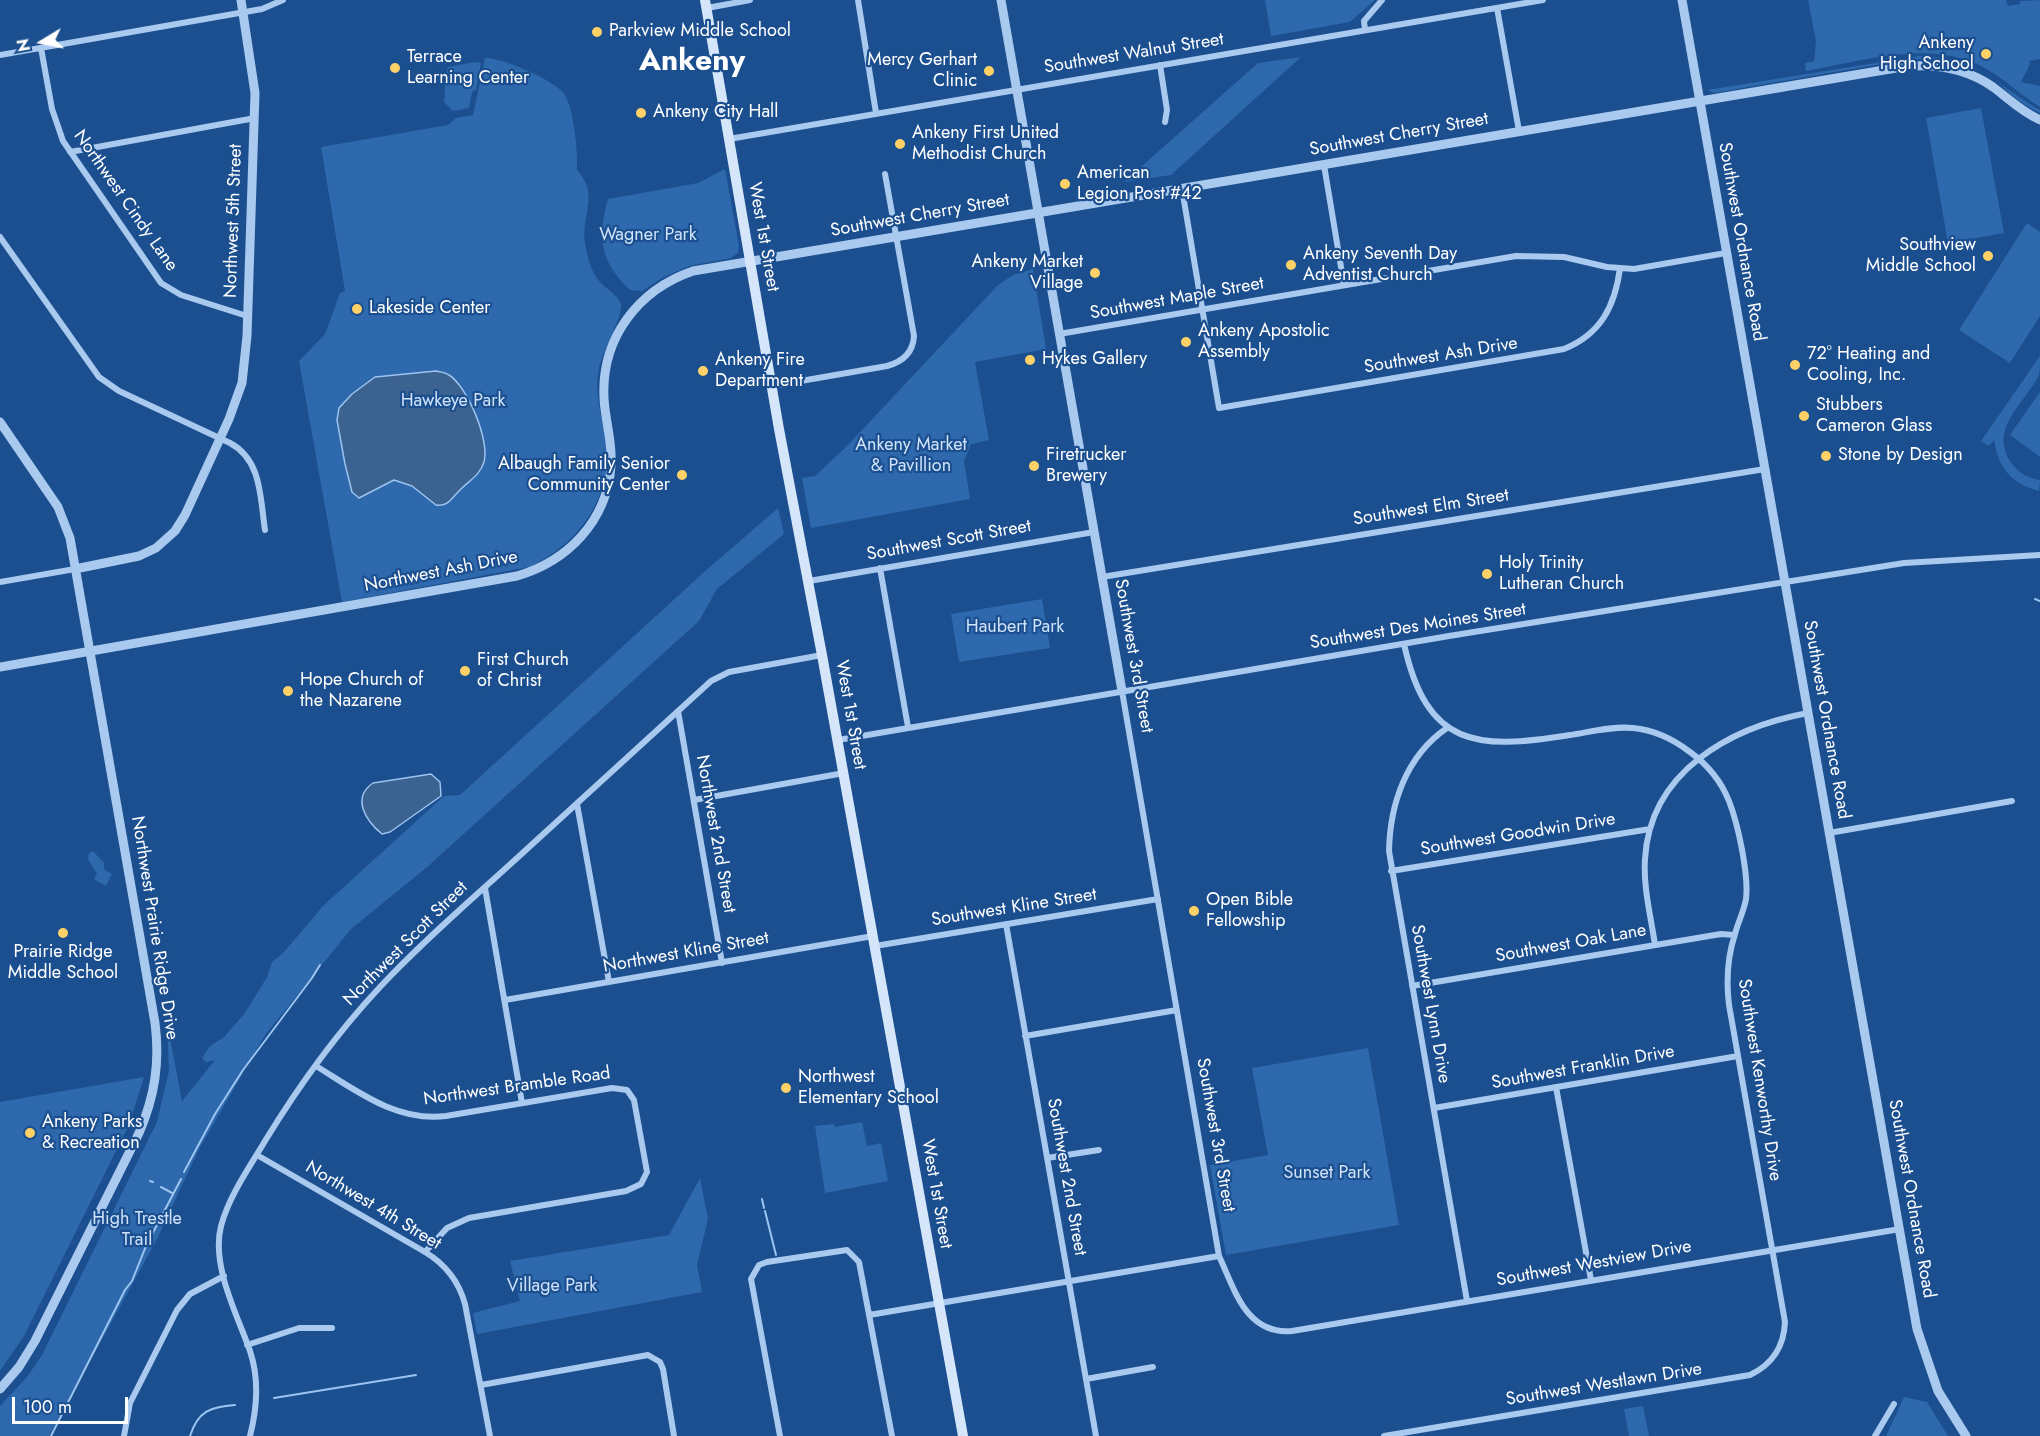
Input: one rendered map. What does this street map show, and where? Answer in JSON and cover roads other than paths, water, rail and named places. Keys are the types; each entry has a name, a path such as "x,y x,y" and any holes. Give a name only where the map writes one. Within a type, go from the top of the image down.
{"main road":[{"name":"West 1st Street","path":"706,4 772,386 963,1436"}],"street":[{"name":"Northwest 5th Street","path":"75,569 129,559 148,552 163,543 181,523 220,439 242,383 255,118 253,62 241,0"},
{"path":"0,55 243,12 272,6 283,0"},
{"path":"706,4 750,0"},
{"path":"858,0 876,113"},
{"name":"Southwest 3rd Street","path":"1001,0 1219,1256 1246,1313"},
{"path":"1365,30 1364,21 1382,0"},
{"name":"Southwest Walnut Street","path":"729,139 1543,0"},
{"name":"Southwest Ordnance Road","path":"1682,0 1922,1350 1938,1391 1966,1436"},
{"path":"1497,8 1519,131"},
{"name":"Northwest Cindy Lane","path":"41,48 58,129 70,152 162,283 181,295 247,316"},
{"path":"1160,64 1167,110 1165,122"},
{"name":"Southwest Cherry Street","path":"750,262 1902,67 1933,65 1976,77 2040,120"},
{"path":"70,152 255,118"},
{"path":"1324,165 1344,285"},
{"path":"772,386 887,366 903,360 909,352 914,336 884,185 885,174"},
{"path":"1182,189 1202,310"},
{"path":"0,237 99,377 119,391 243,451 253,466 266,530"},
{"name":"Southwest Maple Street","path":"1059,334 1516,256 1564,257 1620,268 1645,268 1726,253"},
{"name":"Northwest Ash Drive","path":"0,667 517,576 561,556 585,534 606,494 611,451 603,386 608,355 621,327 638,304 664,283 693,271 750,262"},
{"name":"Southwest Ash Drive","path":"1202,310 1219,408 1564,349 1579,342 1603,321 1617,288 1620,268"},
{"name":"Northwest Prairie Ridge Drive","path":"0,422 63,517 90,652 155,1023 158,1052 156,1081 139,1133 35,1341 19,1367 0,1389"},
{"name":"Southwest Elm Street","path":"1102,577 1765,469"},
{"name":"Southwest Scott Street","path":"808,581 1094,532"},
{"name":"Southwest Des Moines Street","path":"838,740 1404,644 1904,563 2040,555"},
{"path":"880,568 908,727"},
{"path":"0,582 75,569"},
{"name":"Southwest Kenworthy Drive","path":"1404,644 1417,687 1427,706 1447,728 1487,742 1513,743 1602,730 1635,728 1656,732 1676,741 1699,759 1722,786 1734,818 1746,879 1746,898 1727,965 1727,982 1784,1311"},
{"name":"Northwest Scott Street","path":"250,1436 256,1387 247,1345 224,1276 219,1247 221,1227 231,1201 286,1108 346,1025 380,987 485,888 711,681 723,674 822,655"},
{"name":"Northwest 2nd Street","path":"678,711 722,963"},
{"path":"1655,945 1644,871 1650,829 1669,789 1699,759 1740,732 1782,718 1808,713"},
{"name":"Southwest Lynn Drive","path":"1447,728 1436,735 1414,761 1396,799 1389,834 1391,871 1467,1301"},
{"path":"694,800 844,773"},
{"path":"1829,833 2012,801"},
{"path":"577,804 609,982"},
{"name":"Southwest Goodwin Drive","path":"1391,871 1650,829"},
{"path":"485,888 522,1104"},
{"name":"Southwest Kline Street","path":"874,941 1005,924 1158,899"},
{"name":"Southwest 2nd Street","path":"1005,924 1096,1436"},
{"name":"Southwest Oak Lane","path":"1412,986 1721,934 1734,935"},
{"name":"Northwest Kline Street","path":"505,1000 722,963 874,941"},
{"path":"1025,1036 1177,1010"},
{"name":"Southwest Franklin Drive","path":"1434,1108 1738,1056"},
{"name":"Northwest Bramble Road","path":"316,1066 383,1106 408,1115 433,1118 612,1088 627,1090 634,1100 647,1173 640,1184 626,1191 469,1218 447,1228 425,1252"},
{"path":"1556,1088 1591,1280"},
{"path":"1047,1158 1099,1150"},
{"name":"Northwest 4th Street","path":"257,1155 425,1252 444,1268 462,1295 490,1436"},
{"name":"Southwest Westview Drive","path":"1246,1313 1260,1325 1273,1331 1292,1331 1900,1229"},
{"path":"780,1436 753,1288 753,1271 766,1262 841,1250 852,1252 859,1262 892,1436"},
{"path":"869,1315 1219,1256"},
{"path":"124,1436 130,1403 177,1310 190,1294 224,1276"},
{"name":"Southwest Westlawn Drive","path":"1384,1436 1750,1375 1769,1363 1777,1354 1785,1333 1784,1311"},
{"path":"247,1345 299,1328 333,1328"},
{"path":"481,1385 639,1355 654,1357 663,1369 674,1436"},
{"path":"1086,1379 1153,1367"},
{"path":"1875,1436 1894,1404"}],"waterway":[{"path":"2035,599 2040,601"},
{"path":"184,1172 215,1114 243,1070 320,965"},
{"path":"51,1436 125,1290 132,1281 146,1246 181,1179"},
{"path":"161,1187 172,1193"},
{"path":"762,1199 764,1208"},
{"path":"765,1211 776,1255"},
{"path":"274,1398 416,1375"},
{"path":"190,1436 197,1421 206,1412 219,1407 235,1405"}],"place":[{"name":"Parkview Middle School","path":"597,32"},
{"name":"Ankeny High School","path":"1986,54"},
{"name":"Terrace Learning Center","path":"395,68"},
{"name":"Mercy Gerhart Clinic","path":"989,71"},
{"name":"Ankeny City Hall","path":"641,113"},
{"name":"Ankeny First United Methodist Church","path":"900,144"},
{"name":"American Legion Post #42","path":"1065,184"},
{"name":"Southview Middle School","path":"1988,256"},
{"name":"Ankeny Seventh Day Adventist Church","path":"1291,265"},
{"name":"Ankeny Market Village","path":"1095,273"},
{"name":"Lakeside Center","path":"357,309"},
{"name":"Ankeny Apostolic Assembly","path":"1186,342"},
{"name":"Hykes Gallery","path":"1030,360"},
{"name":"72° Heating and Cooling, Inc.","path":"1795,365"},
{"name":"Ankeny Fire Department","path":"703,371"},
{"name":"Stubbers Cameron Glass","path":"1804,416"},
{"name":"Stone by Design","path":"1826,456"},
{"name":"Firetrucker Brewery","path":"1034,466"},
{"name":"Albaugh Family Senior Community Center","path":"682,475"},
{"name":"Holy Trinity Lutheran Church","path":"1487,574"},
{"name":"First Church of Christ","path":"465,671"},
{"name":"Hope Church of the Nazarene","path":"288,691"},
{"name":"Open Bible Fellowship","path":"1194,911"},
{"name":"Prairie Ridge Middle School","path":"63,933"},
{"name":"Northwest Elementary School","path":"786,1088"},
{"name":"Ankeny Parks & Recreation","path":"30,1133"}],"district":[{"name":"Ankeny","path":"692,63"}],"park label":[{"name":"Wagner Park","path":"648,236"},
{"name":"Hawkeye Park","path":"453,402"},
{"name":"Ankeny Market & Pavillion","path":"911,456"},
{"name":"Haubert Park","path":"1015,628"},
{"name":"Sunset Park","path":"1327,1174"},
{"name":"High Trestle Trail","path":"137,1230"},
{"name":"Village Park","path":"552,1287"}]}
